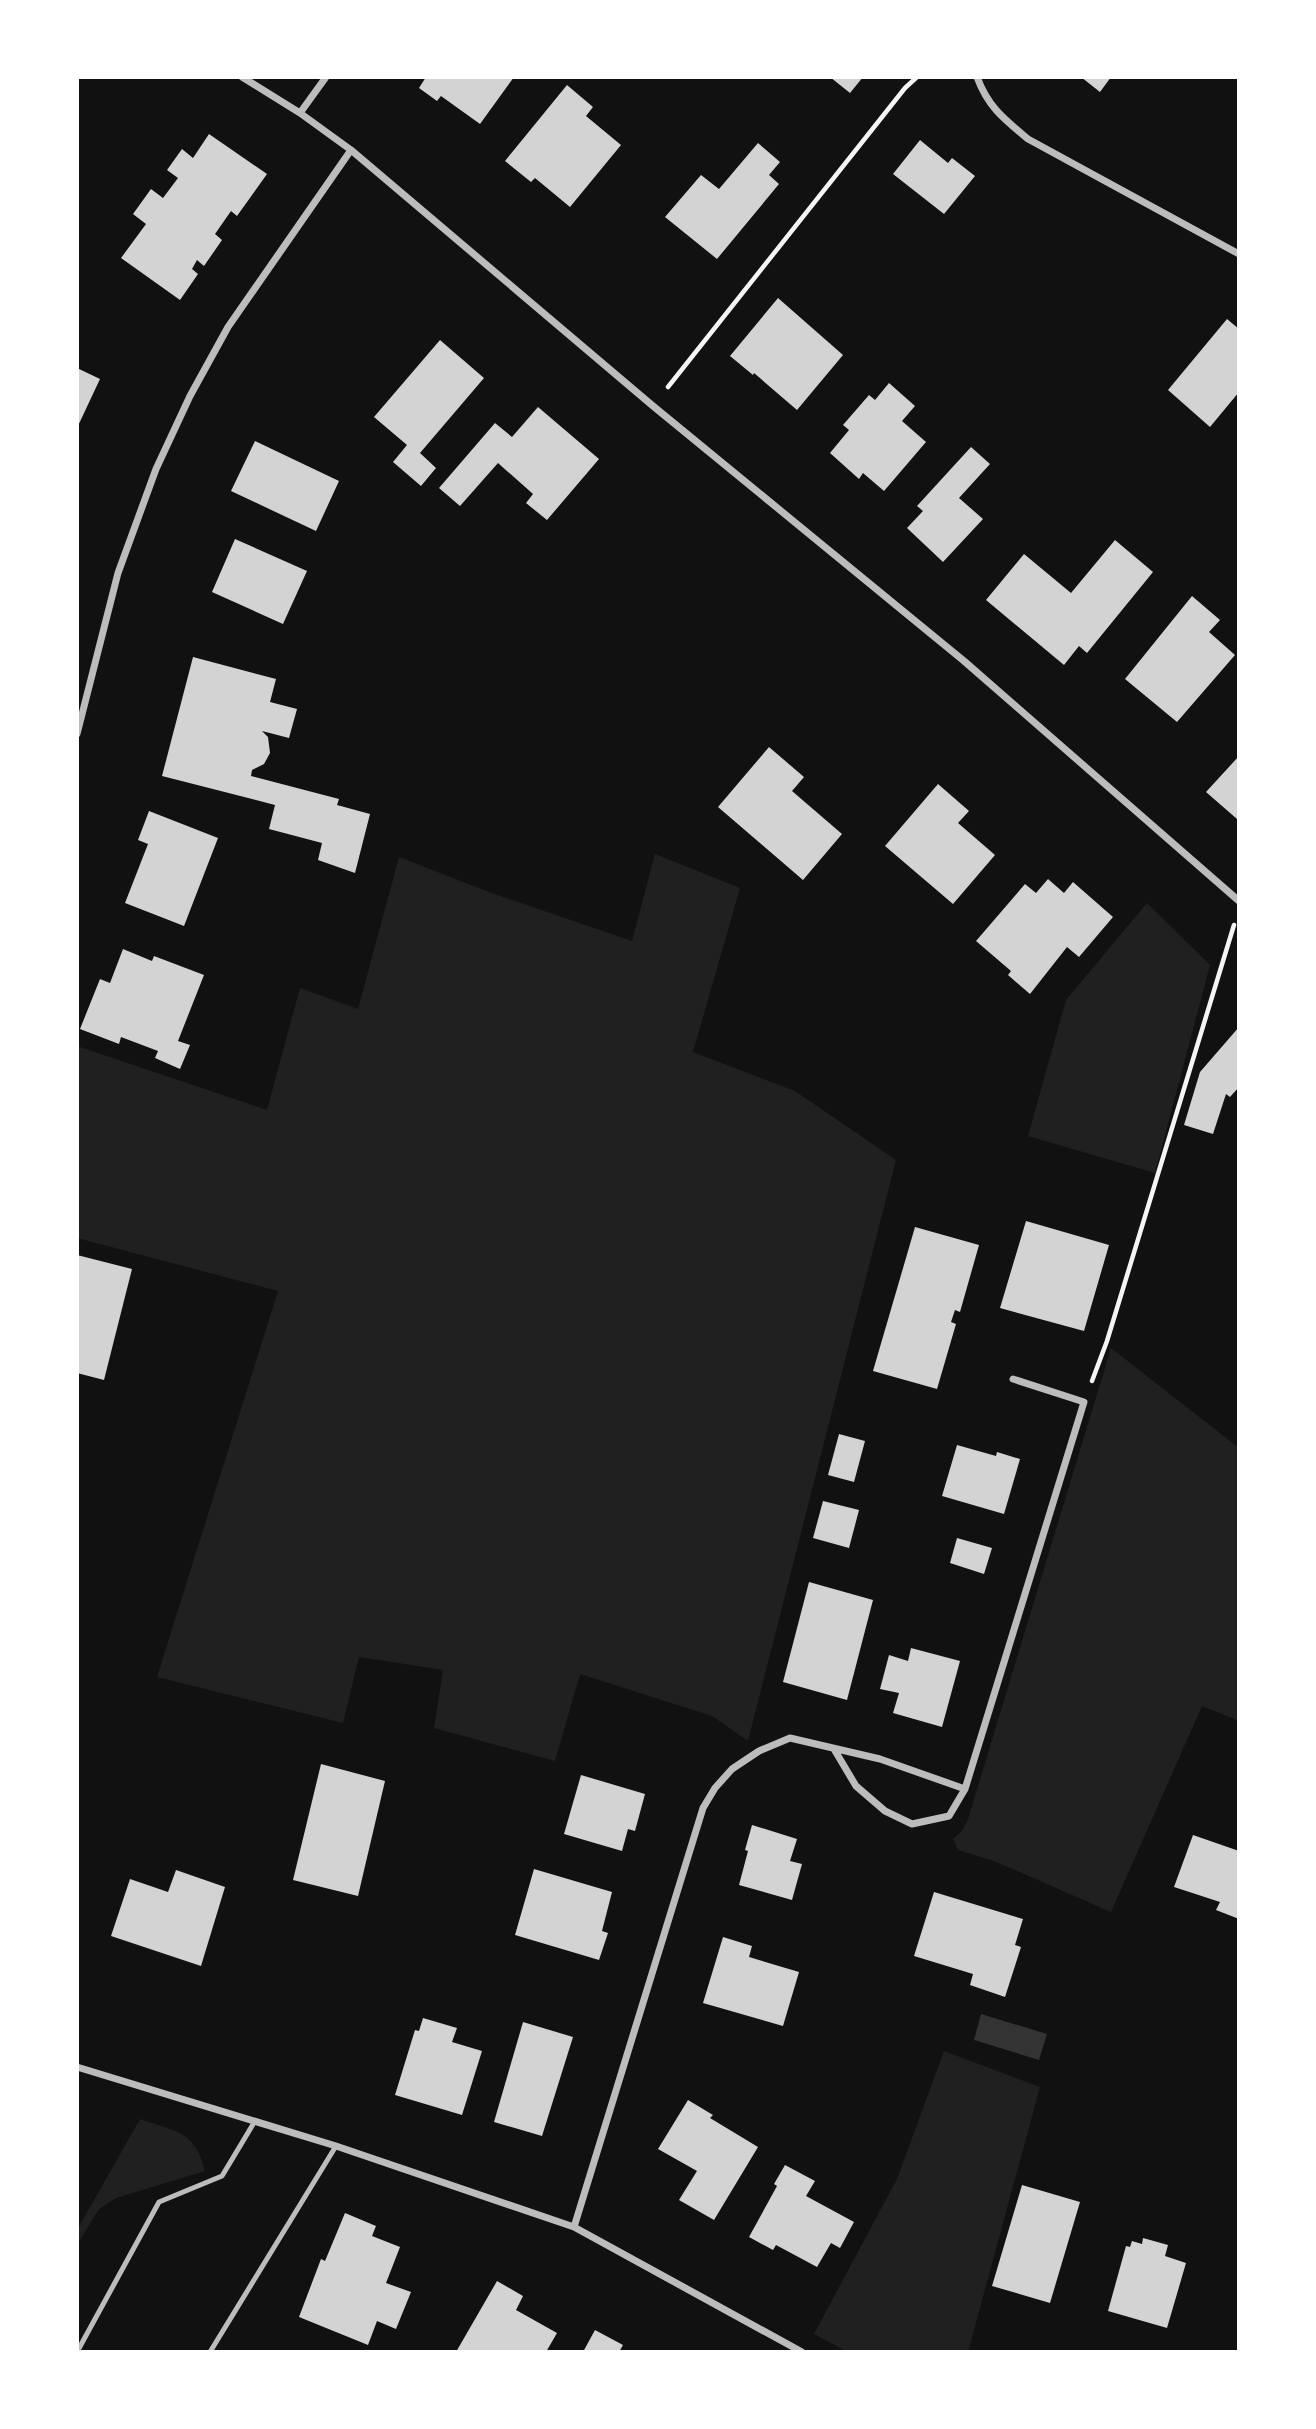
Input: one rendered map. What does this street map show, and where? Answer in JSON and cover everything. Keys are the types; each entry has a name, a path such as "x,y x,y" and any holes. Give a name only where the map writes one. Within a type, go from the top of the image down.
{"street":[{"path":"242,77 300,113 351,150 653,406 964,661 1239,901"},
{"path":"300,113 326,77"},
{"path":"977,77 983,93 997,114 1028,139 1239,254"},
{"path":"77,734 118,573 156,469 190,396 228,327 351,150"},
{"path":"834,1749 856,1786 885,1811 912,1824 949,1816 965,1789 1084,1402 1013,1379"},
{"path":"574,2227 703,1808 715,1788 732,1769 759,1751 790,1738 880,1759 965,1789"},
{"path":"77,2067 336,2146 574,2227 802,2352"}],"lane":[{"path":"77,2352 159,2202 222,2176 255,2121"},
{"path":"210,2352 336,2146"}],"path":[{"path":"653,406 905,88 917,77"},
{"path":"1084,1402 1107,1341 1235,921"}],"shaded area":[{"path":"655,854 740,888 693,1052 795,1091 896,1160 748,1741 712,1716 580,1674 555,1761 434,1728 443,1670 359,1657 343,1723 157,1677 278,1291 77,1238 77,1046 267,1110 300,988 358,1009 399,857 489,892 632,941"},
{"path":"1147,903 1210,965 1155,1173 1028,1136 1066,1000"},
{"path":"1111,1348 1239,1448 1239,1721 1202,1706 1111,1912 994,1861 958,1850 953,1839 962,1831 968,1819"},
{"path":"981,2014 1047,2034 1039,2060 974,2040"},
{"path":"944,2051 1040,2087 968,2352 848,2352 814,2334 897,2179"},
{"path":"140,2119 174,2130 190,2140 196,2147 205,2171 116,2198 99,2209 77,2245 77,2230"}],"building":[{"path":"426,77 514,77 480,124 441,96 437,101 419,88"},
{"path":"830,77 863,77 850,93"},
{"path":"1081,77 1111,77 1100,92"},
{"path":"567,85 593,107 586,116 621,145 570,207 535,178 531,182 505,161"},
{"path":"209,134 267,174 237,216 231,211 215,234 222,240 204,266 197,260 192,269 198,274 180,300 121,258 146,224 133,214 151,189 163,198 178,178 167,170 182,149 193,158"},
{"path":"920,140 948,163 952,158 975,176 944,214 893,174"},
{"path":"758,143 780,162 769,175 779,184 717,259 665,217 701,175 719,189"},
{"path":"778,298 843,355 797,410 730,356"},
{"path":"1227,319 1239,329 1239,392 1210,427 1168,390"},
{"path":"440,340 484,378 420,453 436,468 421,486 393,462 407,445 374,417"},
{"path":"77,368 100,379 77,428"},
{"path":"889,383 915,406 902,421 926,442 884,491 863,473 859,479 830,453 849,430 843,425 869,395 875,400"},
{"path":"538,407 599,459 547,520 526,503 533,494 498,463 460,506 439,488 495,423 512,437"},
{"path":"255,441 339,481 316,531 231,491"},
{"path":"971,447 990,464 959,498 983,519 943,562 907,528 923,511 917,506"},
{"path":"235,539 307,571 283,624 212,592"},
{"path":"1115,540 1153,572 1087,653 1079,646 1064,665 986,600 1024,554 1071,593"},
{"path":"1192,596 1220,620 1209,632 1235,655 1177,722 1125,679"},
{"path":"193,657 276,679 270,702 297,709 289,738 262,731 268,737 270,753 264,764 252,770 251,776 339,799 337,805 370,814 355,873 318,860 322,843 269,829 275,805 162,776"},
{"path":"769,747 804,777 792,791 842,834 803,880 718,807"},
{"path":"1239,756 1239,817 1237,819 1206,792"},
{"path":"938,784 969,811 958,823 995,855 953,904 885,846"},
{"path":"149,811 218,838 184,926 125,903 148,844 138,840"},
{"path":"1048,879 1064,893 1073,882 1113,917 1079,957 1067,947 1030,994 1008,975 1011,971 976,941 1025,884 1036,893"},
{"path":"123,949 152,961 154,956 204,975 178,1041 190,1045 180,1069 155,1058 158,1051 121,1037 119,1044 80,1029 100,979 110,983"},
{"path":"1239,1027 1239,1087 1230,1097 1226,1094 1213,1134 1184,1125 1200,1072"},
{"path":"1026,1221 1109,1245 1084,1331 1000,1308"},
{"path":"915,1227 979,1245 960,1312 955,1310 951,1322 956,1324 937,1389 873,1371"},
{"path":"77,1255 132,1269 104,1380 77,1373"},
{"path":"839,1434 865,1441 854,1482 828,1475"},
{"path":"957,1445 996,1456 997,1452 1020,1459 1004,1514 942,1496"},
{"path":"823,1501 859,1510 849,1548 813,1538"},
{"path":"957,1538 992,1548 984,1574 950,1563"},
{"path":"809,1582 873,1600 847,1700 783,1682"},
{"path":"911,1648 960,1661 942,1727 893,1713 899,1693 880,1689 889,1655 908,1661"},
{"path":"321,1764 385,1781 358,1896 293,1880"},
{"path":"581,1775 645,1794 635,1831 628,1829 622,1851 564,1834"},
{"path":"752,1825 797,1839 790,1861 802,1864 792,1900 739,1885"},
{"path":"1193,1835 1239,1851 1239,1919 1216,1910 1220,1902 1174,1887"},
{"path":"534,1869 612,1892 602,1931 608,1933 599,1960 515,1935"},
{"path":"176,1870 225,1887 201,1966 111,1936 130,1879 168,1892"},
{"path":"934,1892 1023,1919 1015,1945 1021,1947 1005,1997 970,1985 973,1974 914,1956"},
{"path":"723,1937 752,1946 749,1957 799,1972 783,2026 703,2003"},
{"path":"423,2018 457,2028 452,2042 482,2051 462,2115 395,2095 415,2030 419,2031"},
{"path":"523,2022 573,2037 542,2136 494,2122"},
{"path":"688,2100 713,2115 710,2118 758,2147 714,2220 679,2200 697,2171 658,2149"},
{"path":"785,2165 815,2181 806,2196 854,2222 840,2248 831,2243 817,2267 776,2245 773,2250 749,2237 777,2186 774,2184"},
{"path":"1022,2185 1080,2202 1050,2303 992,2286"},
{"path":"345,2213 376,2226 372,2236 400,2247 386,2283 411,2292 396,2329 377,2321 368,2345 299,2317 321,2259 325,2261"},
{"path":"1143,2238 1168,2245 1165,2256 1186,2263 1167,2328 1108,2311 1126,2246 1130,2247 1132,2241 1142,2244"},
{"path":"497,2281 523,2296 516,2310 557,2333 546,2352 456,2352"},
{"path":"595,2330 623,2345 619,2352 583,2352"}]}
